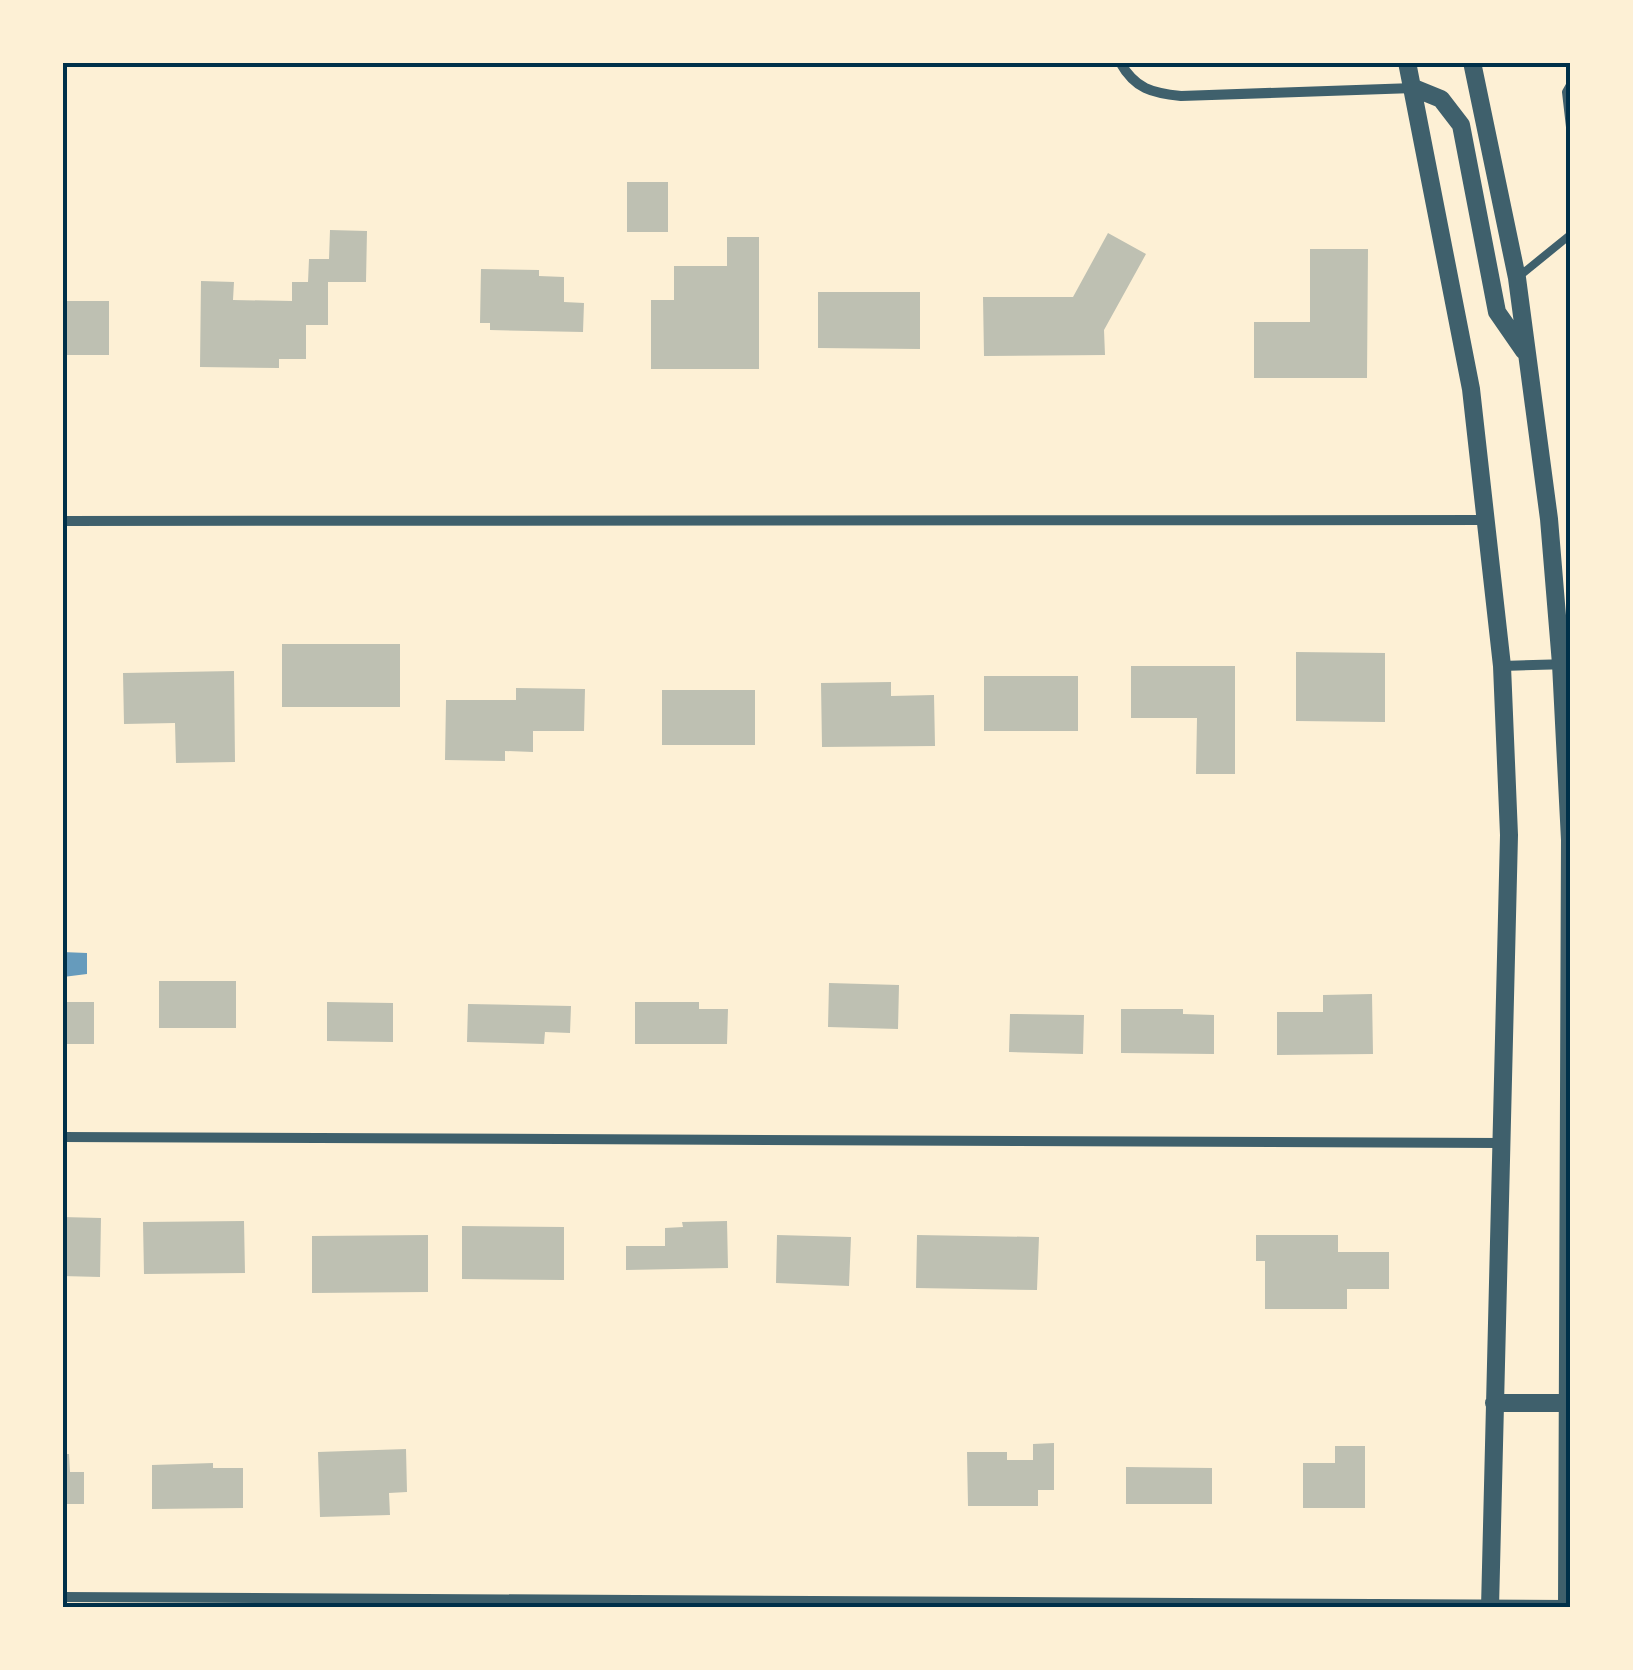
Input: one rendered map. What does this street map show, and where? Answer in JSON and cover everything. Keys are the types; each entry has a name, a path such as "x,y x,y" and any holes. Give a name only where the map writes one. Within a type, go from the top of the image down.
{"street":[{"path":"1120,62 1130,80 1150,93 1181,96 1414,88 1440,98 1461,125 1497,312 1527,356"},
{"path":"1408,62 1458,307 1488,520 1502,666 1509,835 1490,1606"},
{"path":"62,1597 1567,1606 1570,840 1566,664 1517,278 1472,62"},
{"path":"62,521 1488,520"},
{"path":"1502,666 1566,664"},
{"path":"62,1136 1500,1143"},
{"path":"1494,1403 1569,1403"}],"lane":[{"path":"1570,85 1566,92 1570,128"},
{"path":"1517,278 1570,235"}],"water":[{"path":"62,952 87,953 87,974 63,977"}],"building":[{"path":"627,182 668,182 668,232 627,232"},
{"path":"330,230 367,231 366,282 328,282 328,325 306,325 306,359 279,359 279,368 200,367 201,281 234,282 233,300 292,301 292,282 308,282 309,259 329,259"},
{"path":"1108,233 1146,254 1104,330 1105,355 984,356 983,297 1073,297"},
{"path":"727,237 759,237 759,369 651,369 651,300 674,300 674,266 727,266"},
{"path":"1310,249 1368,249 1367,378 1254,378 1254,322 1310,322"},
{"path":"481,269 539,270 539,276 564,277 564,302 584,303 583,332 490,330 490,323 480,323"},
{"path":"818,292 920,292 920,349 818,348"},
{"path":"62,301 109,301 109,355 62,355"},
{"path":"282,644 400,644 400,707 282,707"},
{"path":"1296,652 1385,653 1385,722 1296,721"},
{"path":"1131,666 1235,666 1235,774 1196,774 1197,718 1131,718"},
{"path":"234,671 235,762 176,763 175,723 124,724 123,673"},
{"path":"984,676 1078,676 1078,731 984,731"},
{"path":"891,682 891,696 934,695 935,746 822,747 821,683"},
{"path":"516,688 585,689 584,731 533,731 533,752 505,751 505,761 445,760 446,700 516,700"},
{"path":"662,690 755,690 755,745 662,745"},
{"path":"159,981 236,981 236,1028 159,1028"},
{"path":"829,983 899,985 898,1029 828,1027"},
{"path":"1372,994 1373,1054 1277,1055 1277,1012 1323,1012 1323,995"},
{"path":"62,1002 94,1002 94,1044 62,1044"},
{"path":"327,1002 393,1003 393,1042 327,1041"},
{"path":"635,1002 699,1002 699,1009 728,1009 727,1044 635,1044"},
{"path":"468,1004 571,1006 570,1033 545,1032 544,1044 467,1042"},
{"path":"1121,1009 1183,1009 1183,1014 1214,1015 1214,1054 1121,1053"},
{"path":"1010,1014 1084,1015 1083,1054 1009,1052"},
{"path":"62,1217 101,1218 100,1277 62,1276"},
{"path":"244,1221 245,1273 144,1274 143,1222"},
{"path":"727,1221 728,1268 626,1270 626,1246 665,1246 665,1228 683,1227 682,1222"},
{"path":"462,1226 564,1227 564,1280 462,1279"},
{"path":"428,1235 428,1292 312,1293 312,1236"},
{"path":"777,1235 851,1237 849,1286 776,1283"},
{"path":"917,1235 1039,1237 1037,1290 916,1288"},
{"path":"1256,1235 1338,1235 1338,1252 1389,1252 1389,1289 1347,1289 1347,1309 1265,1309 1265,1261 1256,1261"},
{"path":"1054,1443 1054,1490 1038,1490 1038,1506 968,1506 967,1452 1007,1452 1007,1460 1033,1460 1033,1444"},
{"path":"1335,1446 1365,1446 1365,1508 1303,1508 1303,1463 1335,1463"},
{"path":"406,1449 407,1492 389,1493 390,1515 320,1517 318,1452"},
{"path":"62,1454 69,1454 70,1472 84,1472 84,1504 62,1504"},
{"path":"213,1463 213,1468 243,1468 243,1508 152,1509 152,1465"},
{"path":"1126,1467 1212,1468 1212,1504 1126,1504"}]}
